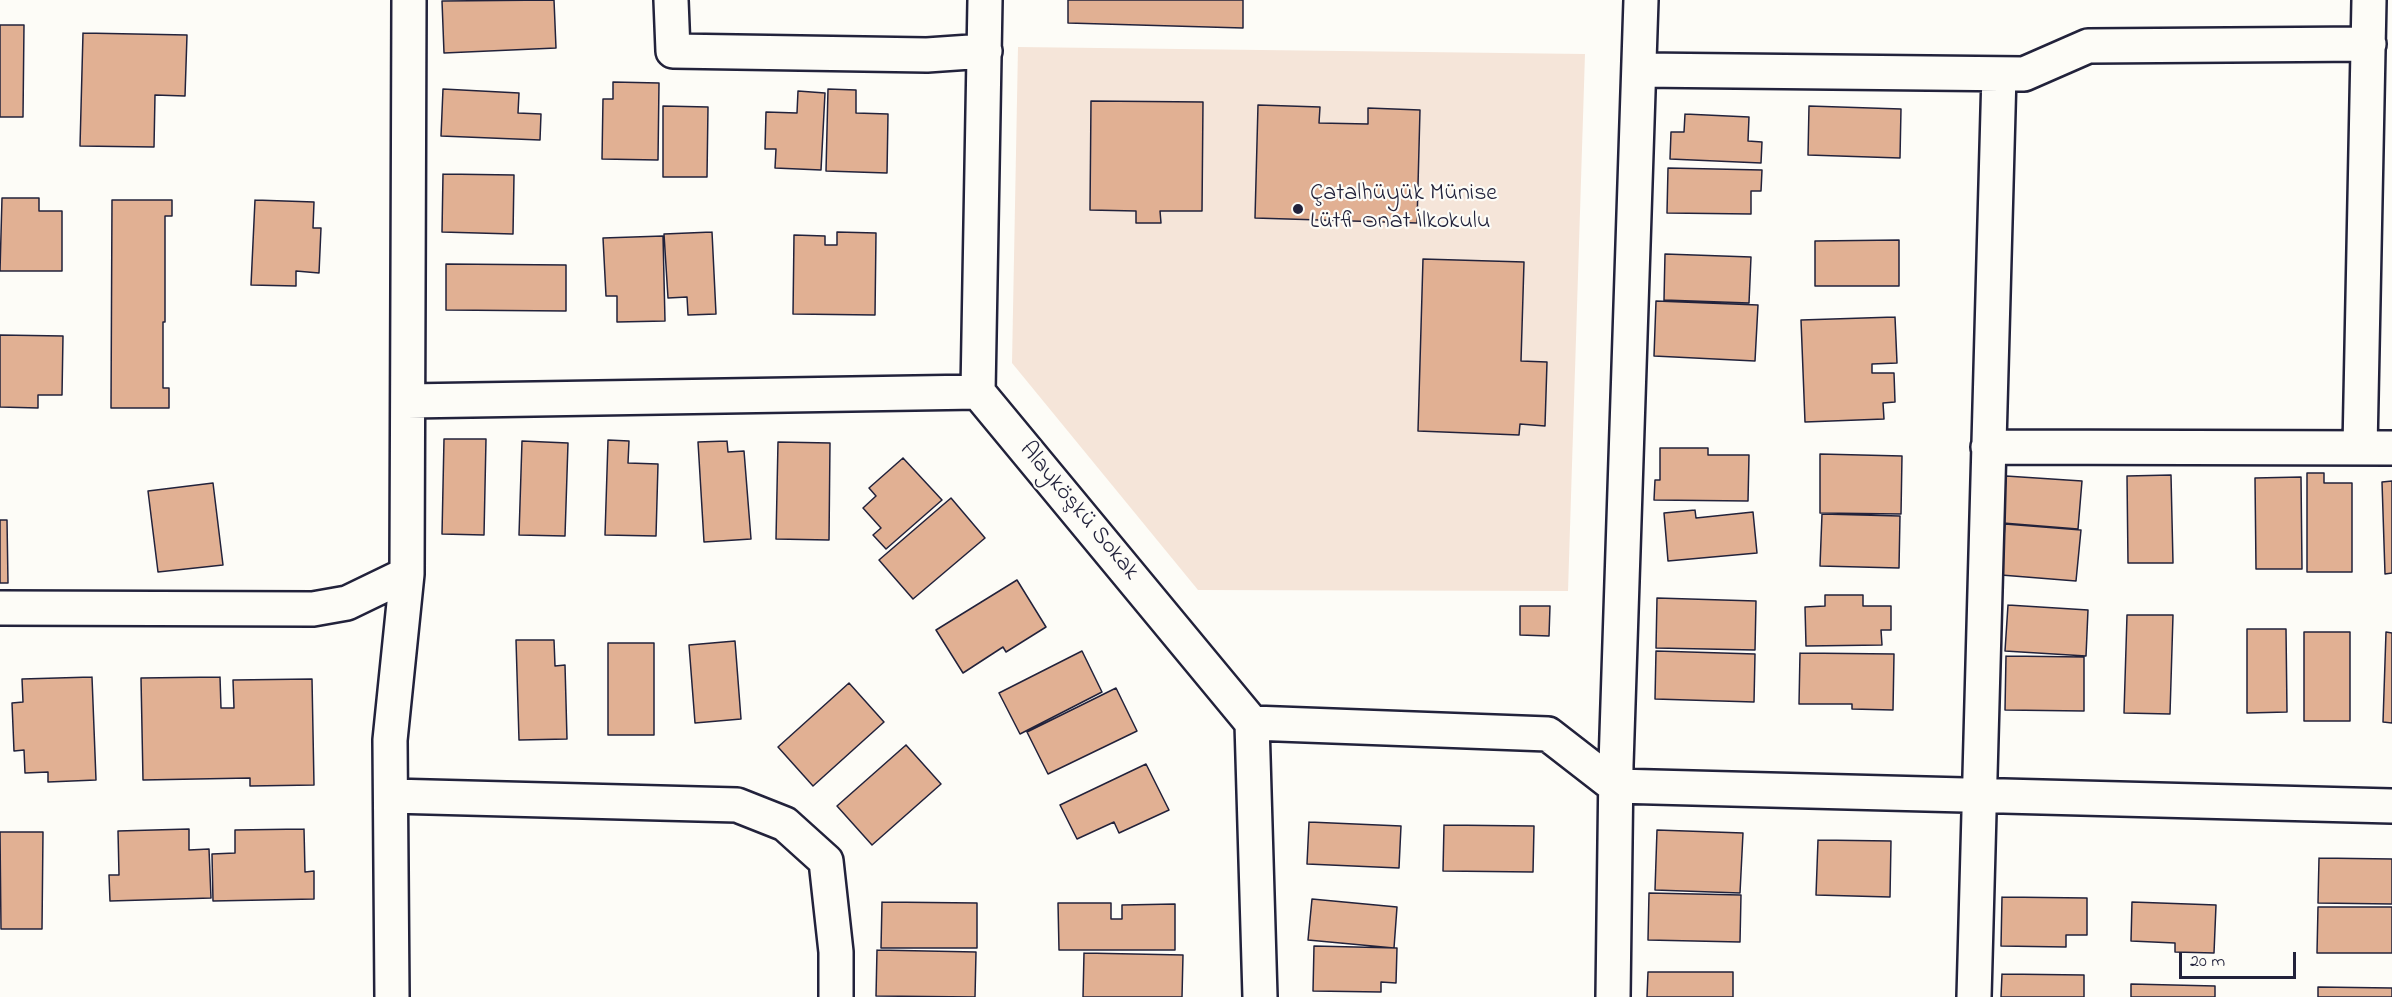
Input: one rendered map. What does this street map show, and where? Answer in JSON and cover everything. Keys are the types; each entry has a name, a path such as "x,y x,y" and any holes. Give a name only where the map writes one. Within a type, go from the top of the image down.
{"street":[{"path":"392,997 390,740 407,574 409,0"},
{"path":"670,0 673,51 927,56 985,51"},
{"path":"408,401 978,392 985,0"},
{"path":"1613,997 1615,786 1641,0"},
{"path":"1988,447 2376,448 2369,0"},
{"path":"1640,70 2024,74 2088,46 2369,44"},
{"path":"1974,997 1999,74"},
{"name":"Alayköşkü Sokak","path":"978,392 1252,723"},
{"path":"0,609 313,609 347,603 407,574"},
{"path":"1260,997 1252,723 1548,734 1615,786 2392,807"},
{"path":"391,796 737,805 785,824 826,861 836,952 836,997"}],"shaded area":[{"name":"Çatalhüyük Münise Lütfi Onat İlkokulu","path":"1018,47 1585,54 1568,591 1198,590 1012,363"}],"building":[{"path":"554,0 556,48 444,53 442,1"},
{"path":"1068,0 1243,0 1243,28 1068,23"},
{"path":"0,25 24,25 23,117 0,117"},
{"path":"83,33 187,35 185,96 155,95 154,147 80,146"},
{"path":"613,82 659,83 658,160 602,159 603,99 613,99"},
{"path":"443,89 519,93 518,113 541,114 540,140 441,136"},
{"path":"828,89 856,90 856,113 888,114 887,173 826,171"},
{"path":"798,91 825,93 821,170 775,168 776,149 765,149 766,112 797,113"},
{"path":"1091,101 1203,102 1202,211 1160,211 1161,223 1136,223 1136,211 1090,210"},
{"path":"1258,105 1320,107 1319,123 1368,124 1368,108 1420,110 1417,223 1255,218"},
{"path":"663,106 708,107 707,177 663,177"},
{"path":"1809,106 1901,109 1900,158 1808,155"},
{"path":"1685,114 1749,117 1748,141 1762,142 1761,163 1670,159 1671,132 1684,132"},
{"path":"1668,168 1762,170 1761,191 1751,191 1751,214 1667,213"},
{"path":"443,174 514,175 513,234 442,232"},
{"path":"2,198 39,198 39,211 62,211 62,271 0,271"},
{"path":"112,200 172,200 172,216 165,216 165,322 163,322 163,388 169,388 169,408 111,408"},
{"path":"255,200 314,202 313,228 321,228 319,273 296,271 296,286 251,285"},
{"path":"712,232 716,314 688,315 687,297 668,298 664,234"},
{"path":"837,232 876,233 875,315 793,314 794,235 825,236 825,245 837,245"},
{"path":"663,236 665,321 617,322 617,296 606,296 603,238"},
{"path":"1899,240 1899,286 1815,286 1815,241"},
{"path":"1665,254 1751,257 1749,303 1664,300"},
{"path":"1423,259 1524,262 1521,361 1547,362 1545,426 1520,424 1519,435 1418,431"},
{"path":"446,264 566,265 566,311 446,310"},
{"path":"1656,301 1758,305 1755,361 1654,356"},
{"path":"1895,317 1897,363 1872,364 1872,373 1894,373 1895,402 1883,403 1884,419 1805,422 1801,320"},
{"path":"0,335 63,336 62,395 38,395 38,408 0,407"},
{"path":"444,439 486,439 484,535 442,534"},
{"path":"608,440 629,441 628,463 658,464 656,536 605,535"},
{"path":"522,441 568,443 565,536 519,535"},
{"path":"727,441 728,452 744,451 751,539 704,542 698,442"},
{"path":"778,442 830,443 829,540 776,539"},
{"path":"1660,448 1708,448 1708,455 1749,455 1748,501 1654,500 1655,480 1660,480"},
{"path":"1820,454 1902,456 1901,514 1820,513"},
{"path":"903,458 942,500 886,549 873,535 881,528 863,508 876,496 869,488"},
{"path":"2307,473 2324,473 2324,483 2352,483 2352,572 2307,572"},
{"path":"2171,475 2173,563 2128,563 2127,476"},
{"path":"2006,476 2082,481 2078,529 2003,523"},
{"path":"2301,477 2302,569 2256,569 2255,478"},
{"path":"2392,481 2392,573 2385,574 2382,482"},
{"path":"213,483 223,565 158,572 148,491"},
{"path":"951,498 985,538 913,599 879,560"},
{"path":"1695,510 1696,518 1753,512 1757,553 1668,561 1664,513"},
{"path":"1822,514 1900,516 1899,568 1820,566"},
{"path":"0,520 7,520 8,583 0,583"},
{"path":"2005,524 2081,530 2076,581 2001,575"},
{"path":"1017,580 1046,627 1006,652 1003,647 963,673 936,630"},
{"path":"1825,595 1863,595 1863,606 1891,606 1891,630 1881,630 1882,645 1806,646 1805,607 1825,606"},
{"path":"1657,598 1756,601 1755,650 1656,648"},
{"path":"2008,605 2088,610 2086,656 2005,651"},
{"path":"1520,606 1550,606 1549,636 1520,635"},
{"path":"2127,615 2173,615 2170,714 2124,713"},
{"path":"2247,629 2286,629 2287,712 2247,713"},
{"path":"2304,632 2350,632 2350,721 2304,721"},
{"path":"2386,632 2392,633 2392,723 2383,722"},
{"path":"516,640 554,640 555,666 565,665 567,739 519,740"},
{"path":"735,641 741,719 695,723 689,645"},
{"path":"608,643 654,643 654,735 608,735"},
{"path":"1082,651 1102,692 1020,734 999,693"},
{"path":"1656,651 1755,654 1754,702 1655,699"},
{"path":"1800,653 1894,654 1893,710 1852,709 1852,704 1799,704"},
{"path":"2006,656 2084,657 2084,711 2005,710"},
{"path":"92,677 96,780 48,782 48,772 25,773 24,750 14,751 12,703 23,702 22,679"},
{"path":"220,677 221,708 234,708 233,680 312,679 314,785 250,786 250,778 143,780 141,678"},
{"path":"849,683 884,722 813,786 778,747"},
{"path":"1116,688 1137,731 1048,774 1027,732"},
{"path":"906,745 941,784 872,845 837,806"},
{"path":"1146,764 1169,810 1119,833 1114,822 1077,839 1060,805"},
{"path":"1309,822 1401,826 1399,868 1307,864"},
{"path":"1444,825 1534,826 1533,872 1443,871"},
{"path":"189,829 189,850 209,849 211,898 110,901 109,875 119,875 118,831"},
{"path":"304,829 305,872 314,871 314,899 213,901 212,854 235,853 235,830"},
{"path":"1657,830 1743,833 1740,893 1655,890"},
{"path":"0,832 43,832 42,929 1,929"},
{"path":"1818,840 1891,841 1890,897 1816,895"},
{"path":"2319,858 2392,859 2392,904 2318,903"},
{"path":"1649,893 1741,895 1740,942 1648,940"},
{"path":"2002,897 2087,898 2087,935 2066,935 2066,947 2001,946"},
{"path":"1312,899 1397,907 1394,948 1308,940"},
{"path":"882,902 977,903 977,948 881,948"},
{"path":"2132,902 2216,905 2214,953 2175,952 2175,943 2131,941"},
{"path":"1058,903 1111,903 1111,919 1122,919 1122,905 1175,904 1175,950 1059,950"},
{"path":"2318,907 2392,907 2392,953 2317,953"},
{"path":"1314,946 1397,948 1396,983 1381,982 1381,992 1313,991"},
{"path":"877,950 976,952 975,997 876,996"},
{"path":"1084,953 1183,955 1182,997 1083,997"},
{"path":"1648,972 1733,972 1733,997 1647,997"},
{"path":"2002,974 2084,975 2084,997 2001,997"},
{"path":"2131,984 2215,986 2215,997 2131,997"},
{"path":"2318,987 2392,988 2392,997 2318,997"}],"place":[{"name":"Çatalhüyük Münise Lütfi Onat İlkokulu","path":"1298,209"}]}
